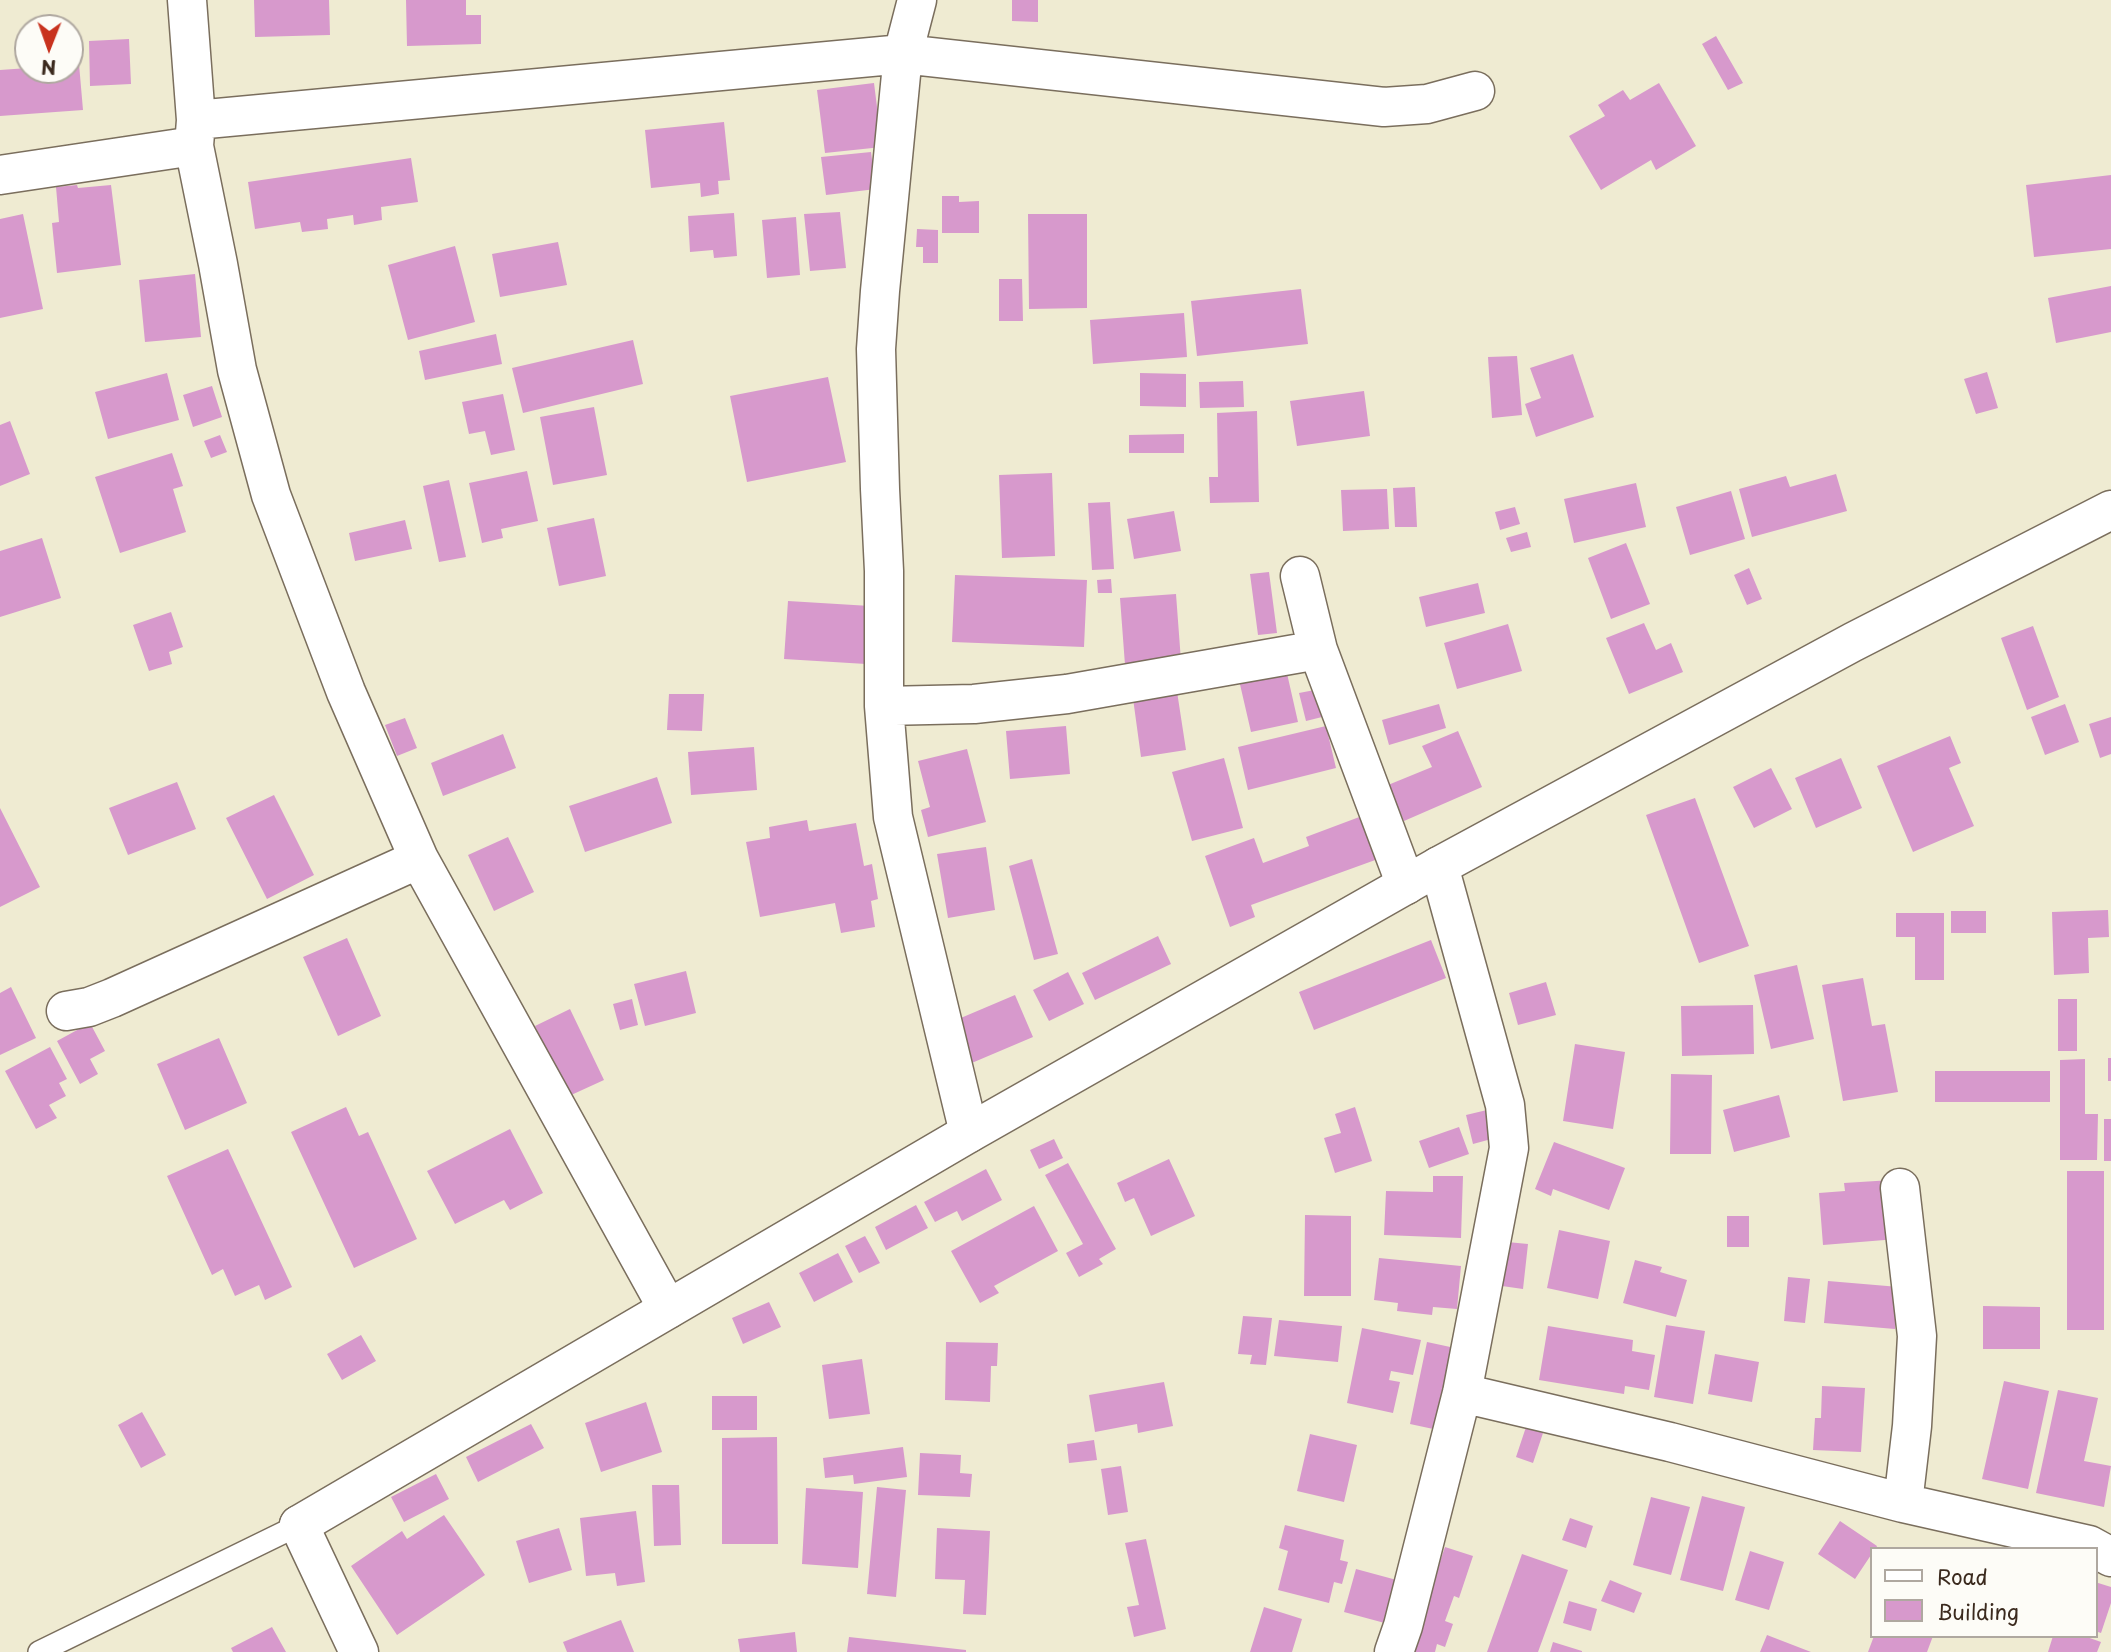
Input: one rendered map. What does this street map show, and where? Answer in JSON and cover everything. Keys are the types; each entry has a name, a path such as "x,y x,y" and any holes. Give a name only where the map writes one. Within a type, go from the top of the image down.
{"street":[{"path":"187,0 195,133 237,370 271,495 346,692 419,859 668,1309"},
{"path":"917,0 903,54 876,349 884,571 884,706 893,817 969,1133"},
{"path":"0,175 195,133 903,54 1384,107 1427,104 1475,91"},
{"path":"359,1652 299,1525 969,1133 1439,866 1853,642 2111,510"},
{"path":"1300,576 1318,650 1406,885"},
{"path":"884,706 974,704 1067,694 1318,650"},
{"path":"66,1011 112,998 419,859"},
{"path":"1394,1652 1403,1626 1462,1393 1509,1148 1505,1105 1439,866"},
{"path":"1900,1188 1917,1336 1912,1426 1903,1503"},
{"path":"1462,1393 1670,1442 1903,1503 2093,1547"}],"lane":[{"path":"39,1652 299,1525"}],"building":[{"path":"254,0 329,0 330,35 255,37"},
{"path":"406,0 466,0 466,15 481,15 481,44 407,46"},
{"path":"1012,0 1038,0 1038,22 1012,21"},
{"path":"1716,36 1743,83 1728,90 1702,44"},
{"path":"129,39 131,84 90,86 89,41"},
{"path":"14,69 14,84 81,84 83,110 0,116 0,70"},
{"path":"874,83 882,147 825,153 817,90"},
{"path":"1659,83 1696,146 1656,170 1651,160 1601,190 1569,136 1605,116 1598,105 1623,90 1630,100"},
{"path":"724,122 730,180 718,181 719,194 701,197 700,183 651,188 645,130"},
{"path":"871,152 876,189 826,195 821,157"},
{"path":"411,158 418,202 381,207 382,220 354,225 353,215 327,219 328,229 302,232 300,222 255,229 248,182"},
{"path":"2111,175 2111,249 2034,257 2026,185"},
{"path":"77,185 78,188 111,185 121,265 57,273 52,223 59,222 56,187"},
{"path":"942,196 959,196 959,202 979,201 979,233 942,233"},
{"path":"840,212 846,268 810,271 804,214"},
{"path":"734,213 737,256 714,258 713,250 690,252 688,216"},
{"path":"23,214 43,309 0,318 0,219"},
{"path":"1028,214 1087,214 1087,308 1029,309"},
{"path":"796,217 800,275 767,278 762,220"},
{"path":"917,229 938,230 938,263 923,263 923,247 916,247"},
{"path":"558,242 567,285 500,297 492,254"},
{"path":"455,246 475,322 408,340 388,265"},
{"path":"195,274 201,337 145,342 139,280"},
{"path":"999,279 1022,279 1023,321 999,321"},
{"path":"2111,286 2111,332 2056,343 2048,298"},
{"path":"1301,289 1308,344 1197,356 1191,301"},
{"path":"1184,313 1187,357 1093,364 1090,320"},
{"path":"496,334 502,364 425,380 419,351"},
{"path":"633,340 643,384 523,413 512,368"},
{"path":"1573,354 1594,417 1536,437 1525,404 1541,398 1530,368"},
{"path":"1517,356 1522,415 1492,418 1488,357"},
{"path":"1987,372 1998,408 1976,414 1964,379"},
{"path":"167,373 179,420 108,439 95,392"},
{"path":"1140,373 1186,374 1186,407 1140,406"},
{"path":"828,377 846,462 747,482 730,396"},
{"path":"1243,381 1244,407 1200,408 1199,382"},
{"path":"212,386 222,417 193,427 183,395"},
{"path":"1364,391 1370,436 1297,446 1290,401"},
{"path":"503,394 515,450 491,455 485,431 469,434 462,402"},
{"path":"594,407 607,475 553,485 540,417"},
{"path":"1257,411 1259,502 1210,503 1209,477 1218,477 1217,413"},
{"path":"10,421 30,474 0,486 0,425"},
{"path":"1184,434 1184,453 1129,453 1129,435"},
{"path":"220,435 227,452 211,458 204,441"},
{"path":"172,453 183,486 173,489 186,532 120,553 95,477"},
{"path":"527,471 538,521 501,529 503,538 482,543 469,483"},
{"path":"1052,473 1055,556 1002,558 999,475"},
{"path":"1836,474 1847,511 1752,537 1739,489 1786,476 1790,487"},
{"path":"449,480 466,557 439,562 423,486"},
{"path":"1636,483 1646,527 1574,543 1564,499"},
{"path":"1415,487 1417,527 1395,527 1393,488"},
{"path":"1387,489 1389,529 1343,531 1341,490"},
{"path":"1731,491 1745,539 1690,555 1676,507"},
{"path":"1110,502 1114,569 1092,570 1088,503"},
{"path":"1515,507 1520,524 1500,530 1495,512"},
{"path":"1174,511 1181,551 1134,559 1127,519"},
{"path":"594,518 606,576 559,586 547,528"},
{"path":"405,520 412,549 355,561 349,533"},
{"path":"1527,532 1531,547 1511,552 1506,538"},
{"path":"42,538 61,598 0,617 0,551"},
{"path":"1626,543 1650,604 1611,619 1588,558"},
{"path":"1749,568 1762,599 1747,605 1734,575"},
{"path":"1269,572 1277,633 1258,635 1250,574"},
{"path":"955,575 1087,580 1084,647 952,642"},
{"path":"1111,579 1112,593 1098,593 1097,580"},
{"path":"1478,583 1485,613 1426,627 1419,597"},
{"path":"1176,594 1181,661 1125,665 1120,598"},
{"path":"788,601 870,606 866,664 784,659"},
{"path":"171,612 183,647 169,652 172,664 149,671 133,625"},
{"path":"1644,623 1656,650 1671,643 1683,672 1629,694 1606,638"},
{"path":"1508,624 1522,671 1457,689 1444,643"},
{"path":"2033,626 2059,697 2027,710 2001,638"},
{"path":"1286,669 1298,722 1251,732 1239,680"},
{"path":"1176,685 1186,750 1141,757 1132,691"},
{"path":"1320,689 1326,716 1306,721 1299,693"},
{"path":"669,694 704,694 702,731 667,730"},
{"path":"1439,704 1446,728 1389,745 1382,720"},
{"path":"2065,704 2079,742 2045,755 2031,717"},
{"path":"2111,717 2111,754 2100,758 2089,724"},
{"path":"405,718 417,748 397,756 385,725"},
{"path":"1066,726 1070,774 1010,779 1006,731"},
{"path":"1326,726 1336,768 1248,790 1238,747"},
{"path":"1458,731 1482,787 1404,821 1388,785 1432,767 1422,746"},
{"path":"503,734 516,768 443,796 431,763"},
{"path":"1950,736 1961,763 1949,768 1974,826 1913,852 1877,766"},
{"path":"754,747 757,790 691,795 688,752"},
{"path":"967,749 986,822 928,837 921,810 930,807 918,761"},
{"path":"1224,758 1243,828 1192,841 1172,772"},
{"path":"1841,758 1862,808 1816,828 1795,778"},
{"path":"1771,768 1792,809 1754,828 1733,787"},
{"path":"657,777 672,823 585,852 569,806"},
{"path":"177,782 196,829 128,855 109,808"},
{"path":"274,795 314,875 267,899 226,818"},
{"path":"1695,798 1749,946 1699,963 1646,815"},
{"path":"0,808 40,887 0,907"},
{"path":"1362,816 1378,859 1251,905 1255,917 1230,927 1205,856 1254,838 1263,863 1309,846 1306,837"},
{"path":"807,820 809,831 856,823 864,866 872,864 878,899 871,901 875,927 841,933 835,903 760,917 746,842 770,838 769,827"},
{"path":"508,837 534,892 494,911 468,855"},
{"path":"986,847 995,910 948,918 937,854"},
{"path":"1032,859 1058,954 1034,960 1009,866"},
{"path":"2108,910 2109,937 2088,938 2089,973 2054,975 2052,912"},
{"path":"1951,911 1986,911 1986,933 1951,933"},
{"path":"1896,913 1944,913 1944,980 1915,980 1915,937 1896,937"},
{"path":"1158,936 1171,964 1095,1000 1082,973"},
{"path":"347,938 381,1016 338,1036 303,957"},
{"path":"1431,940 1446,978 1314,1030 1299,992"},
{"path":"1797,965 1814,1039 1771,1049 1754,975"},
{"path":"686,971 696,1013 645,1026 634,984"},
{"path":"1068,972 1084,1004 1049,1021 1033,990"},
{"path":"1863,978 1872,1026 1885,1024 1898,1092 1843,1101 1822,985"},
{"path":"1546,982 1556,1015 1518,1025 1509,993"},
{"path":"11,987 36,1038 0,1055 0,993"},
{"path":"1015,995 1033,1037 967,1065 949,1023"},
{"path":"632,999 638,1025 620,1030 613,1004"},
{"path":"2058,999 2077,999 2077,1051 2058,1051"},
{"path":"1753,1005 1754,1054 1682,1056 1681,1006"},
{"path":"570,1009 604,1080 569,1096 535,1026"},
{"path":"90,1023 105,1051 90,1059 98,1074 80,1084 57,1041"},
{"path":"219,1038 247,1103 185,1130 157,1064"},
{"path":"1575,1044 1625,1052 1613,1129 1563,1121"},
{"path":"50,1047 67,1079 59,1083 66,1096 49,1105 57,1118 36,1129 5,1071"},
{"path":"2108,1058 2111,1058 2111,1081 2108,1081"},
{"path":"2085,1059 2085,1114 2098,1114 2097,1160 2060,1160 2060,1060"},
{"path":"1935,1071 2050,1071 2050,1102 1935,1102"},
{"path":"1671,1074 1712,1075 1711,1154 1670,1154"},
{"path":"1779,1095 1790,1137 1734,1152 1723,1110"},
{"path":"346,1107 359,1136 368,1132 417,1239 354,1268 291,1132"},
{"path":"1355,1107 1372,1161 1335,1173 1324,1138 1341,1133 1335,1114"},
{"path":"1487,1110 1495,1138 1473,1144 1466,1115"},
{"path":"2104,1119 2111,1119 2111,1161 2104,1161"},
{"path":"1459,1127 1469,1154 1429,1168 1419,1141"},
{"path":"510,1129 543,1193 510,1210 504,1200 455,1224 427,1171"},
{"path":"1054,1139 1063,1158 1039,1169 1030,1150"},
{"path":"1554,1142 1625,1168 1609,1210 1553,1189 1551,1196 1535,1189"},
{"path":"228,1149 292,1287 265,1300 259,1285 235,1296 223,1269 212,1275 167,1176"},
{"path":"1169,1159 1195,1216 1151,1236 1134,1198 1125,1202 1117,1183"},
{"path":"1068,1163 1116,1249 1099,1259 1103,1264 1079,1277 1066,1253 1083,1244 1045,1175"},
{"path":"986,1169 1002,1200 962,1221 957,1211 935,1222 924,1202"},
{"path":"2067,1171 2104,1171 2104,1330 2067,1330"},
{"path":"1433,1176 1463,1176 1461,1238 1384,1235 1386,1191 1433,1192"},
{"path":"1892,1180 1897,1239 1823,1245 1819,1193 1845,1191 1844,1183"},
{"path":"916,1205 928,1228 886,1250 875,1227"},
{"path":"1034,1206 1058,1251 994,1286 999,1293 980,1303 951,1251"},
{"path":"1305,1215 1351,1216 1351,1296 1304,1296"},
{"path":"1727,1216 1749,1216 1749,1247 1727,1247"},
{"path":"1559,1230 1610,1241 1598,1299 1547,1288"},
{"path":"865,1236 880,1263 859,1273 845,1246"},
{"path":"1507,1242 1528,1244 1523,1289 1502,1286"},
{"path":"838,1253 853,1282 814,1302 799,1273"},
{"path":"1379,1258 1461,1266 1457,1309 1433,1307 1432,1315 1397,1311 1398,1303 1374,1300"},
{"path":"1635,1260 1662,1267 1660,1272 1687,1280 1676,1317 1623,1303"},
{"path":"1788,1277 1810,1279 1805,1323 1784,1321"},
{"path":"1828,1281 1899,1287 1895,1329 1824,1323"},
{"path":"769,1302 781,1327 743,1344 732,1318"},
{"path":"1983,1306 2040,1307 2040,1349 1983,1349"},
{"path":"1243,1316 1272,1318 1266,1365 1250,1364 1252,1355 1238,1354"},
{"path":"1279,1320 1342,1326 1338,1362 1274,1356"},
{"path":"1666,1325 1705,1331 1693,1404 1654,1397"},
{"path":"1548,1326 1633,1340 1632,1351 1655,1355 1649,1390 1625,1386 1624,1394 1539,1380"},
{"path":"1362,1328 1421,1340 1413,1375 1391,1371 1389,1380 1400,1382 1393,1413 1347,1403"},
{"path":"361,1335 376,1361 342,1380 327,1354"},
{"path":"946,1342 998,1343 997,1366 991,1366 990,1402 945,1400"},
{"path":"1427,1342 1455,1348 1438,1430 1410,1424"},
{"path":"1715,1354 1759,1362 1752,1402 1708,1394"},
{"path":"862,1359 870,1414 829,1419 822,1365"},
{"path":"2004,1381 2049,1391 2028,1489 1982,1479"},
{"path":"1164,1382 1173,1426 1138,1433 1137,1424 1095,1432 1089,1395"},
{"path":"1822,1386 1865,1388 1861,1452 1813,1450 1815,1418 1821,1418"},
{"path":"2058,1390 2098,1398 2084,1461 2111,1466 2104,1507 2036,1493"},
{"path":"712,1396 757,1396 757,1430 712,1430"},
{"path":"646,1402 662,1452 601,1472 585,1423"},
{"path":"142,1412 166,1455 141,1468 118,1425"},
{"path":"531,1424 544,1448 478,1482 466,1457"},
{"path":"1526,1427 1543,1433 1533,1463 1516,1457"},
{"path":"1310,1434 1357,1445 1344,1502 1297,1491"},
{"path":"777,1437 778,1544 722,1544 722,1438"},
{"path":"1094,1440 1097,1460 1069,1463 1067,1444"},
{"path":"903,1447 907,1477 854,1484 853,1475 825,1478 823,1458"},
{"path":"920,1453 961,1455 960,1473 972,1474 970,1497 918,1495"},
{"path":"1121,1466 1128,1512 1108,1515 1101,1469"},
{"path":"436,1474 449,1499 404,1522 391,1497"},
{"path":"652,1485 679,1485 681,1545 654,1546"},
{"path":"877,1487 906,1490 896,1597 867,1594"},
{"path":"806,1488 863,1492 858,1568 802,1564"},
{"path":"1702,1496 1745,1507 1723,1591 1680,1580"},
{"path":"1651,1497 1690,1507 1671,1575 1633,1565"},
{"path":"636,1511 645,1582 617,1586 615,1573 586,1576 580,1518"},
{"path":"444,1515 485,1575 397,1635 351,1566 402,1531 407,1539"},
{"path":"1570,1518 1593,1526 1586,1548 1562,1540"},
{"path":"1840,1521 1877,1546 1870,1547 1870,1556 1855,1579 1818,1554"},
{"path":"1285,1525 1344,1540 1340,1560 1348,1562 1342,1584 1334,1582 1329,1603 1278,1590 1288,1551 1279,1548"},
{"path":"559,1528 572,1570 529,1583 516,1541"},
{"path":"937,1528 990,1531 986,1615 963,1614 965,1580 935,1579"},
{"path":"1146,1539 1166,1629 1134,1637 1127,1607 1139,1605 1125,1543"},
{"path":"1445,1547 1473,1556 1459,1598 1454,1596 1445,1621 1453,1624 1445,1647 1437,1644 1435,1652 1409,1652"},
{"path":"1750,1551 1784,1562 1769,1610 1735,1600"},
{"path":"1522,1554 1568,1570 1538,1652 1487,1652"},
{"path":"1356,1569 1404,1582 1392,1625 1344,1612"},
{"path":"1610,1580 1642,1593 1634,1613 1601,1601"},
{"path":"2097,1583 2111,1587 2111,1603 2101,1633 2097,1632"},
{"path":"1569,1601 1597,1609 1591,1631 1563,1623"},
{"path":"1264,1607 1302,1619 1292,1652 1250,1652"},
{"path":"621,1620 634,1652 567,1652 563,1642"},
{"path":"272,1627 286,1652 233,1652 231,1648"},
{"path":"795,1632 797,1652 740,1652 738,1639"},
{"path":"1767,1635 1811,1652 1760,1652"},
{"path":"849,1637 966,1650 966,1652 847,1652"},
{"path":"1873,1638 1932,1638 1927,1652 1868,1652"},
{"path":"2052,1638 2090,1638 2101,1642 2097,1652 2048,1652"},
{"path":"1553,1642 1582,1651 1582,1652 1550,1652"}]}
